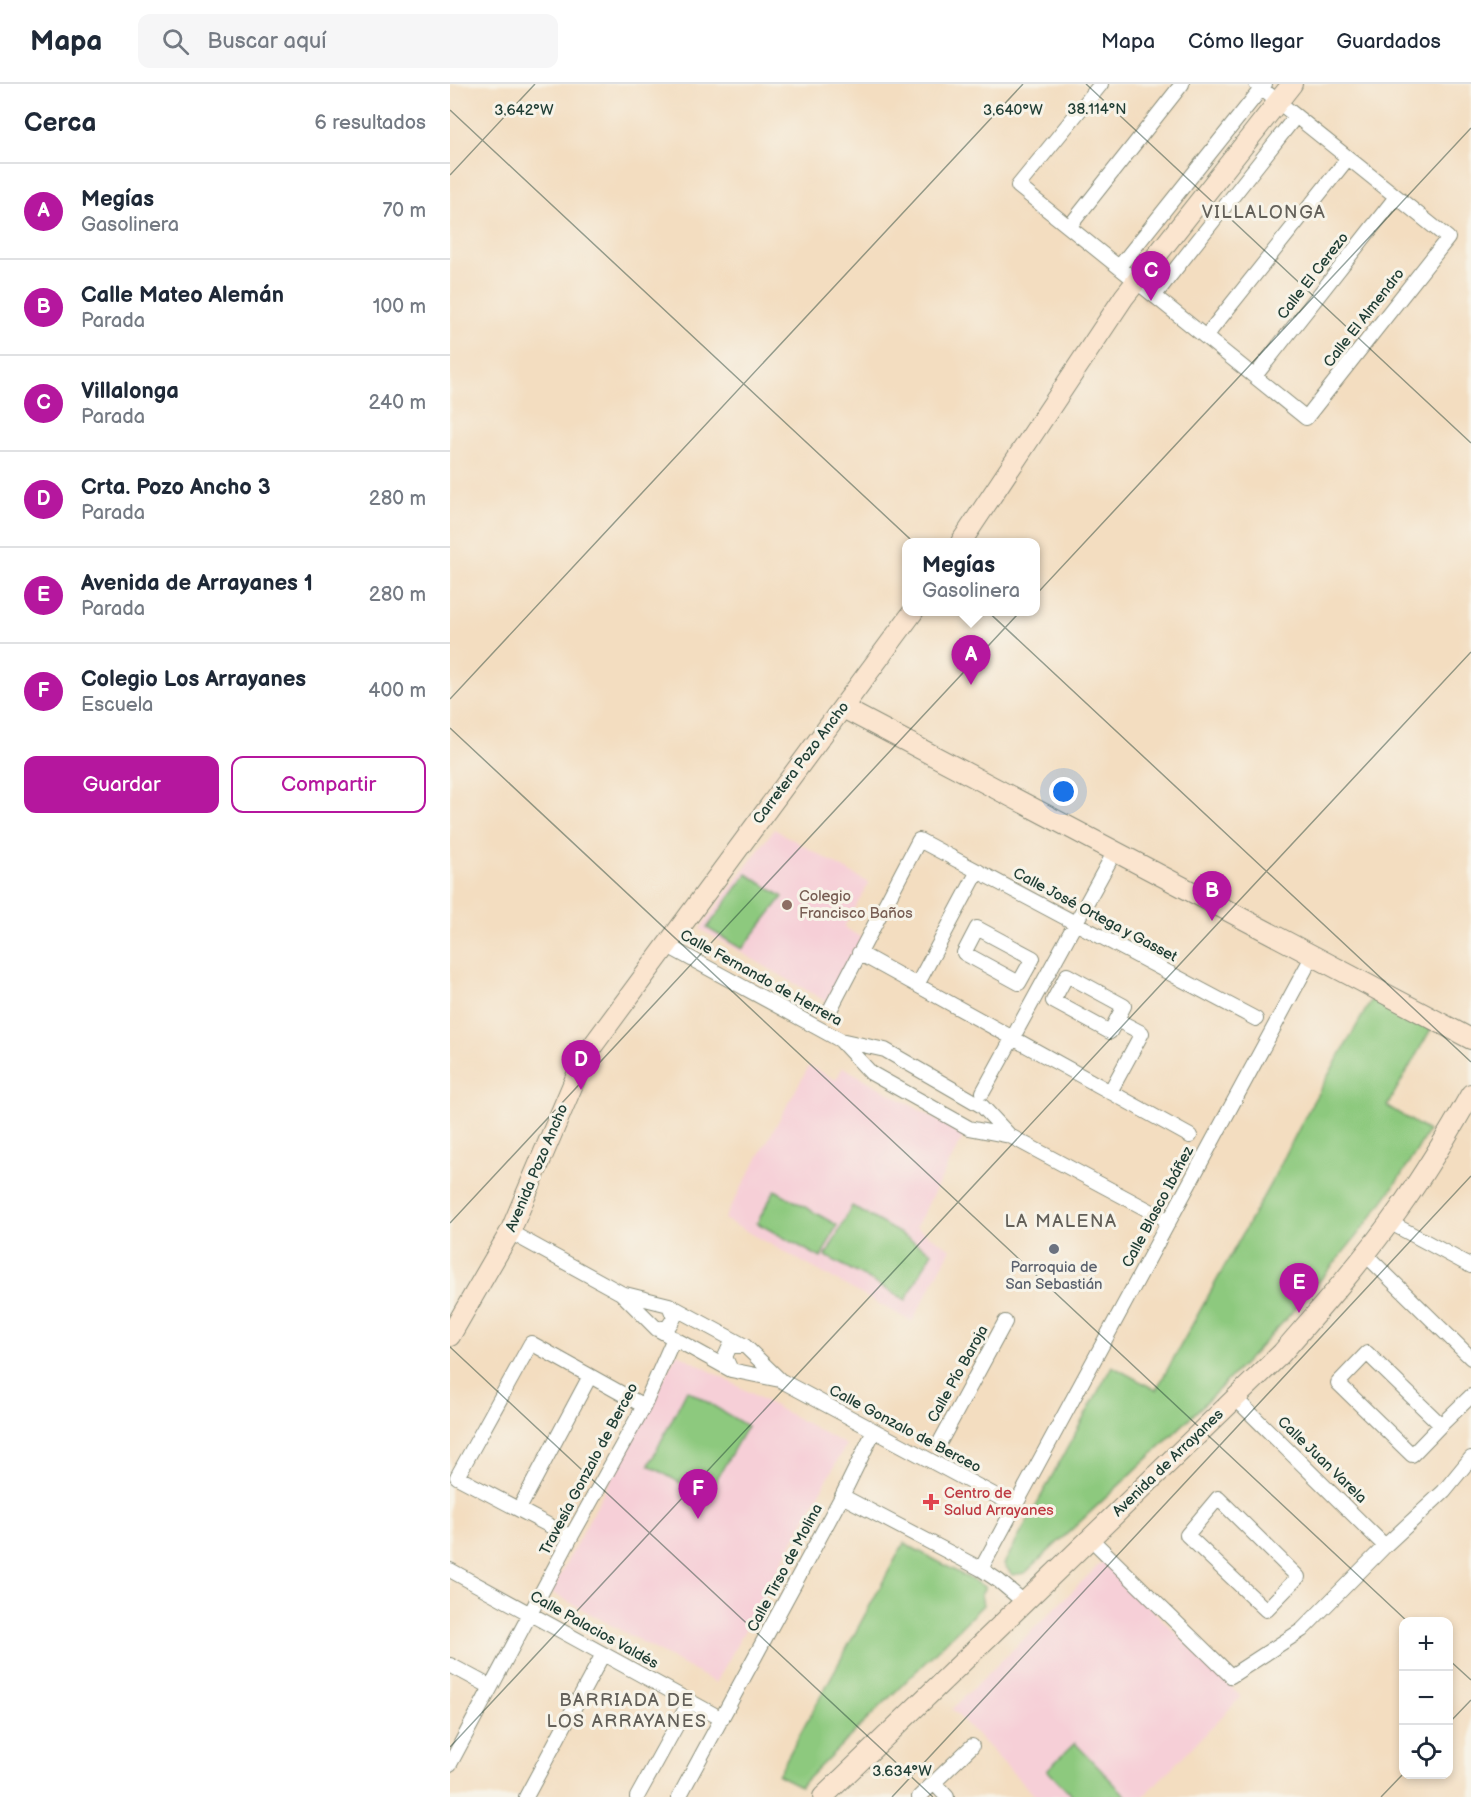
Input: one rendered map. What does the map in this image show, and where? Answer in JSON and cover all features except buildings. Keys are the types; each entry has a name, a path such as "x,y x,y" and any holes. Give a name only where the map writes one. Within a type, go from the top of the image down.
{"street":[{"path":"1101,84 1018,186 1255,376"},
{"path":"1069,227 1182,84"},
{"path":"964,538 1137,280 1292,84"},
{"path":"1119,267 1261,85 1278,102 1396,197"},
{"path":"1155,295 1296,116"},
{"path":"1206,336 1348,158"},
{"name":"Calle El Almendro","path":"1255,376 1306,418 1448,238 1396,197"},
{"name":"Calle El Cerezo","path":"1255,376 1396,197"},
{"name":"Carretera Pozo Ancho","path":"688,915 910,616"},
{"path":"843,708 1471,1039"},
{"name":"Calle José Ortega y Gasset","path":"859,953 919,840 1256,1019"},
{"path":"969,1128 966,1117 970,1109 982,1099 1012,1038 1115,851"},
{"path":"917,986 978,872"},
{"name":"Avenida Pozo Ancho","path":"450,1336 510,1232 587,1055 610,1020 688,915"},
{"path":"977,928 1033,958 1026,971 1019,983 963,952 977,928"},
{"path":"947,930 969,942"},
{"name":"Calle Fernando de Herrera","path":"666,945 840,1040 885,1050 982,1099 1010,1136"},
{"path":"831,1008 859,953 1190,1136"},
{"name":"Calle Blasco Ibáñez","path":"981,1569 1313,955"},
{"path":"1026,971 1059,989"},
{"path":"1067,975 1124,1006 1117,1020 1110,1032 1053,1001 1067,975"},
{"path":"1110,1092 1142,1033 1117,1020"},
{"name":"Calle Fernando de Herrera","path":"840,1040 871,1073 969,1128 1010,1136 1169,1221"},
{"path":"871,1073 885,1071 890,1064 885,1050"},
{"name":"Avenida de Arrayanes","path":"823,1797 1281,1354 1337,1289 1389,1222 1447,1136 1471,1094"},
{"path":"1389,1222 1471,1266"},
{"name":"Calle Gonzalo de Berceo","path":"510,1232 621,1293 669,1305 745,1346 780,1380 1015,1506"},
{"path":"1365,1254 1471,1358"},
{"name":"Calle Gonzalo de Berceo","path":"621,1293 657,1329 731,1370 780,1380"},
{"path":"657,1329 668,1328 674,1318 669,1305"},
{"name":"Calle Pío Baroja","path":"940,1442 1005,1322"},
{"name":"Travesía Gonzalo de Berceo","path":"450,1764 644,1406 674,1338"},
{"path":"571,1537 457,1477 531,1343 644,1406"},
{"path":"731,1370 725,1357 730,1346 745,1346"},
{"path":"1441,1425 1367,1353 1338,1383 1412,1455 1471,1396"},
{"path":"519,1509 590,1376"},
{"name":"Calle Juan Varela","path":"1235,1398 1385,1546"},
{"name":"Calle Tirso de Molina","path":"679,1797 842,1496 874,1431"},
{"path":"1090,1538 1231,1676 1302,1630 1385,1546 1444,1491 1471,1458"},
{"path":"842,1496 981,1569 1024,1602"},
{"path":"1218,1498 1298,1577 1266,1610 1187,1535 1218,1498"},
{"name":"Calle Palacios Valdés","path":"450,1570 722,1719"},
{"path":"526,1797 603,1654"},
{"path":"450,1665 492,1687"},
{"path":"637,1797 690,1701"},
{"path":"919,1797 972,1746"},
{"path":"933,1784 947,1797"}],"shaded area":[{"name":"Colegio Francisco Baños","path":"774,829 869,883 844,927 862,938 827,1002 700,929"},
{"path":"809,1066 836,1080 843,1067 964,1135 916,1227 951,1249 912,1322 724,1219"},
{"path":"677,1353 846,1445 716,1683 551,1592"},
{"path":"1103,1561 1241,1697 1143,1797 1036,1797 952,1709"}],"green space":[{"path":"747,874 783,897 742,949 707,928"},
{"path":"1372,999 1431,1029 1387,1106 1428,1131 1416,1151 1376,1211 1347,1248 1247,1361 1025,1573 1012,1575 1004,1564 1112,1366 1156,1390 1273,1179 1310,1107"},
{"path":"775,1190 837,1225 821,1258 757,1223"},
{"path":"852,1206 932,1252 906,1300 826,1256"},
{"path":"687,1390 747,1426 706,1498 649,1465"},
{"path":"904,1543 985,1587 981,1595 983,1605 800,1786 778,1775"},
{"path":"1075,1743 1127,1797 1073,1797 1047,1770"}],"place":[{"name":"Villalonga","path":"1151,301"},
{"name":"Megías","path":"971,685"},
{"name":"Colegio Francisco Baños","path":"787,905"},
{"name":"Calle Mateo Alemán","path":"1212,921"},
{"name":"Crta. Pozo Ancho 3","path":"581,1090"},
{"name":"Parroquia de San Sebastián","path":"1054,1249"},
{"name":"Avenida de Arrayanes 1","path":"1299,1313"},
{"name":"Centro de Salud Arrayanes","path":"931,1502"},
{"name":"Colegio Los Arrayanes","path":"698,1519"}],"district":[{"name":"VILLALONGA","path":"1264,212"},
{"name":"LA MALENA","path":"1061,1221"},
{"name":"BARRIADA DE LOS ARRAYANES","path":"627,1710"}]}
